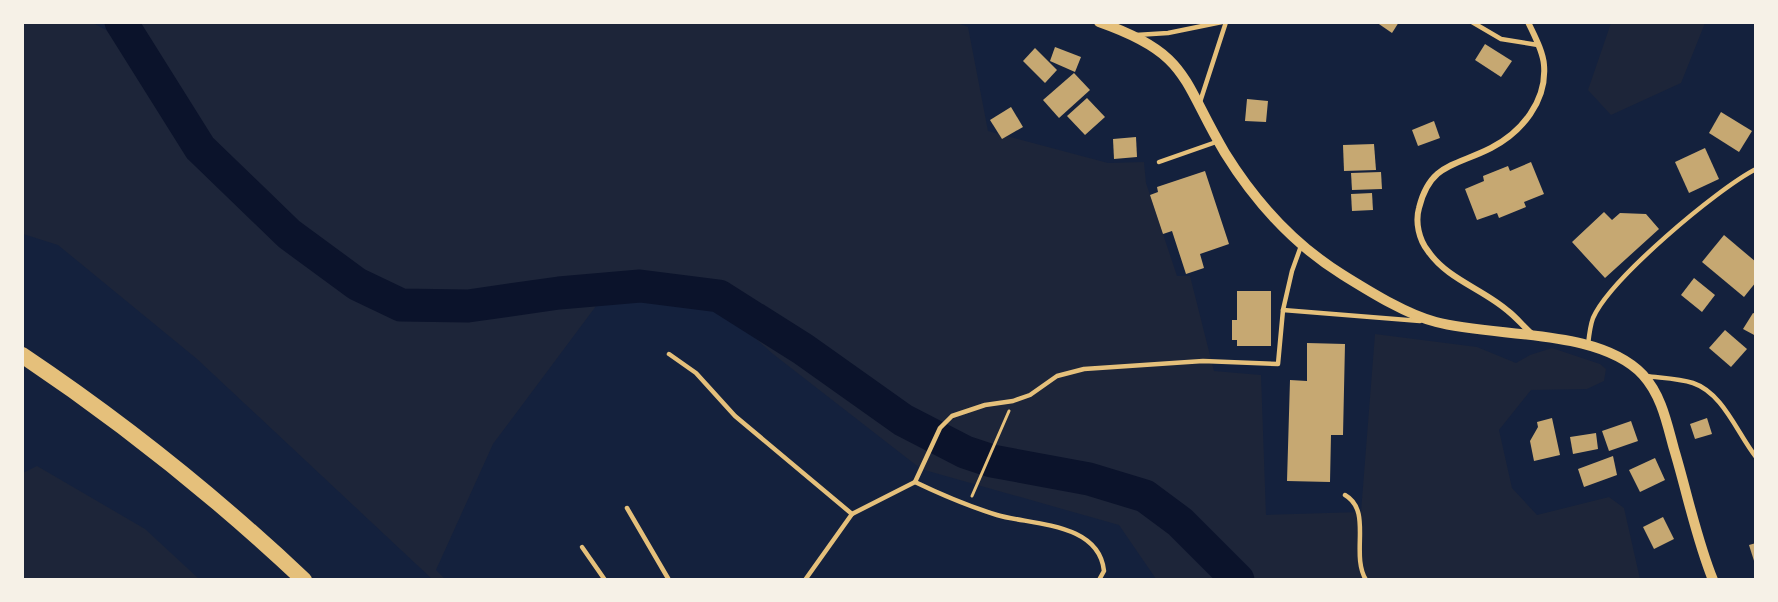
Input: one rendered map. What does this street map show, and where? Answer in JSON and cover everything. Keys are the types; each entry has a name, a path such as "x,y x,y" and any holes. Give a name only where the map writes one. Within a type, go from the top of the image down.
{"highway":[{"path":"22,355 128,431 210,496 246,525 304,579"}],"street":[{"path":"1099,22 1135,35 1157,48 1178,68 1200,102 1219,141 1270,217 1301,246 1343,274 1435,322 1587,345 1614,354 1643,376 1661,403 1713,579"},
{"path":"1528,22 1544,63 1544,81 1540,98 1529,117 1510,137 1490,149 1446,166 1430,180 1422,194 1417,216 1420,235 1427,251 1440,265 1508,310 1533,336"}],"lane":[{"path":"1135,35 1168,33 1224,22 1200,102"},
{"path":"1472,22 1501,39 1538,45"},
{"path":"1159,162 1219,141"},
{"path":"1587,345 1593,317 1627,273 1728,187 1755,169"},
{"path":"805,579 852,514 915,482 940,428 952,416 985,405 1013,401 1030,395 1057,376 1084,369 1203,361 1278,364 1283,310 1292,271 1301,246"},
{"path":"1283,310 1435,322"},
{"path":"669,354 696,373 735,416 852,514"},
{"path":"1643,376 1690,382 1701,387 1720,402 1755,457"},
{"path":"915,482 969,506 1007,518 1056,525 1070,530 1099,554 1104,571 1099,579"},
{"path":"1345,495 1354,500 1358,508 1358,553 1361,572 1366,579"},
{"path":"627,508 669,579"},
{"path":"582,547 605,579"}],"path":[{"path":"969,506 1013,401"}],"shaded area":[{"path":"1611,22 1705,23 1681,83 1611,115 1588,90"},
{"path":"22,23 93,23 158,58 135,23 957,23 968,27 988,131 1108,163 1144,162 1146,183 1177,276 1190,276 1214,371 1261,375 1266,515 1361,512 1375,334 1477,347 1516,363 1530,355 1552,348 1600,364 1606,369 1604,381 1587,389 1531,390 1499,430 1512,488 1537,515 1609,497 1624,508 1640,579 1156,579 1119,525 921,469 773,354 694,284 608,290 493,444 436,570 445,579 432,579 197,359 58,245 23,234"},
{"path":"37,466 145,529 199,579 23,579 23,473"}],"building":[{"path":"1376,22 1399,22 1392,33"},
{"path":"1485,44 1512,61 1501,77 1475,60"},
{"path":"1055,47 1081,57 1075,72 1050,61"},
{"path":"1035,48 1057,70 1045,83 1023,61"},
{"path":"1074,73 1090,90 1059,118 1043,100"},
{"path":"1087,98 1105,117 1085,135 1067,116"},
{"path":"1247,99 1268,101 1266,122 1245,121"},
{"path":"1011,107 1023,127 1002,139 990,120"},
{"path":"1721,112 1752,131 1739,152 1709,133"},
{"path":"1434,121 1440,138 1418,146 1412,130"},
{"path":"1136,137 1137,157 1114,159 1113,139"},
{"path":"1374,144 1376,170 1344,171 1343,145"},
{"path":"1705,148 1719,179 1689,193 1675,162"},
{"path":"1531,162 1544,194 1524,202 1526,207 1499,218 1497,213 1477,220 1465,189 1484,181 1483,176 1508,166 1510,171"},
{"path":"1205,171 1229,244 1200,254 1204,268 1186,274 1172,231 1163,234 1150,195 1158,192 1157,187"},
{"path":"1381,172 1382,189 1352,190 1351,173"},
{"path":"1372,193 1373,210 1352,211 1351,194"},
{"path":"1604,212 1612,220 1620,213 1646,214 1659,229 1605,278 1572,242"},
{"path":"1724,235 1756,262 1756,282 1744,297 1702,262"},
{"path":"1694,278 1715,295 1702,312 1681,295"},
{"path":"1237,291 1271,291 1271,346 1237,346 1237,340 1232,340 1232,320 1237,320"},
{"path":"1753,313 1756,314 1756,336 1743,329"},
{"path":"1725,330 1747,349 1731,367 1709,348"},
{"path":"1307,343 1345,344 1343,435 1331,435 1330,482 1287,481 1290,380 1307,381"},
{"path":"1552,418 1560,455 1534,461 1530,441 1538,427 1537,422"},
{"path":"1707,418 1712,434 1695,439 1690,424"},
{"path":"1631,421 1638,441 1609,451 1602,431"},
{"path":"1596,433 1598,449 1573,454 1570,437"},
{"path":"1613,456 1617,475 1584,487 1578,469"},
{"path":"1655,458 1665,480 1640,492 1629,470"},
{"path":"1663,517 1674,539 1654,549 1643,527"},
{"path":"1756,543 1756,564 1755,564 1749,545"}],"waterway":[{"path":"121,22 200,148 289,234 357,284 401,305 468,306 559,293 640,286 719,296 803,349 903,420 965,452 992,461 1089,479 1145,496 1180,522 1238,580"}]}
